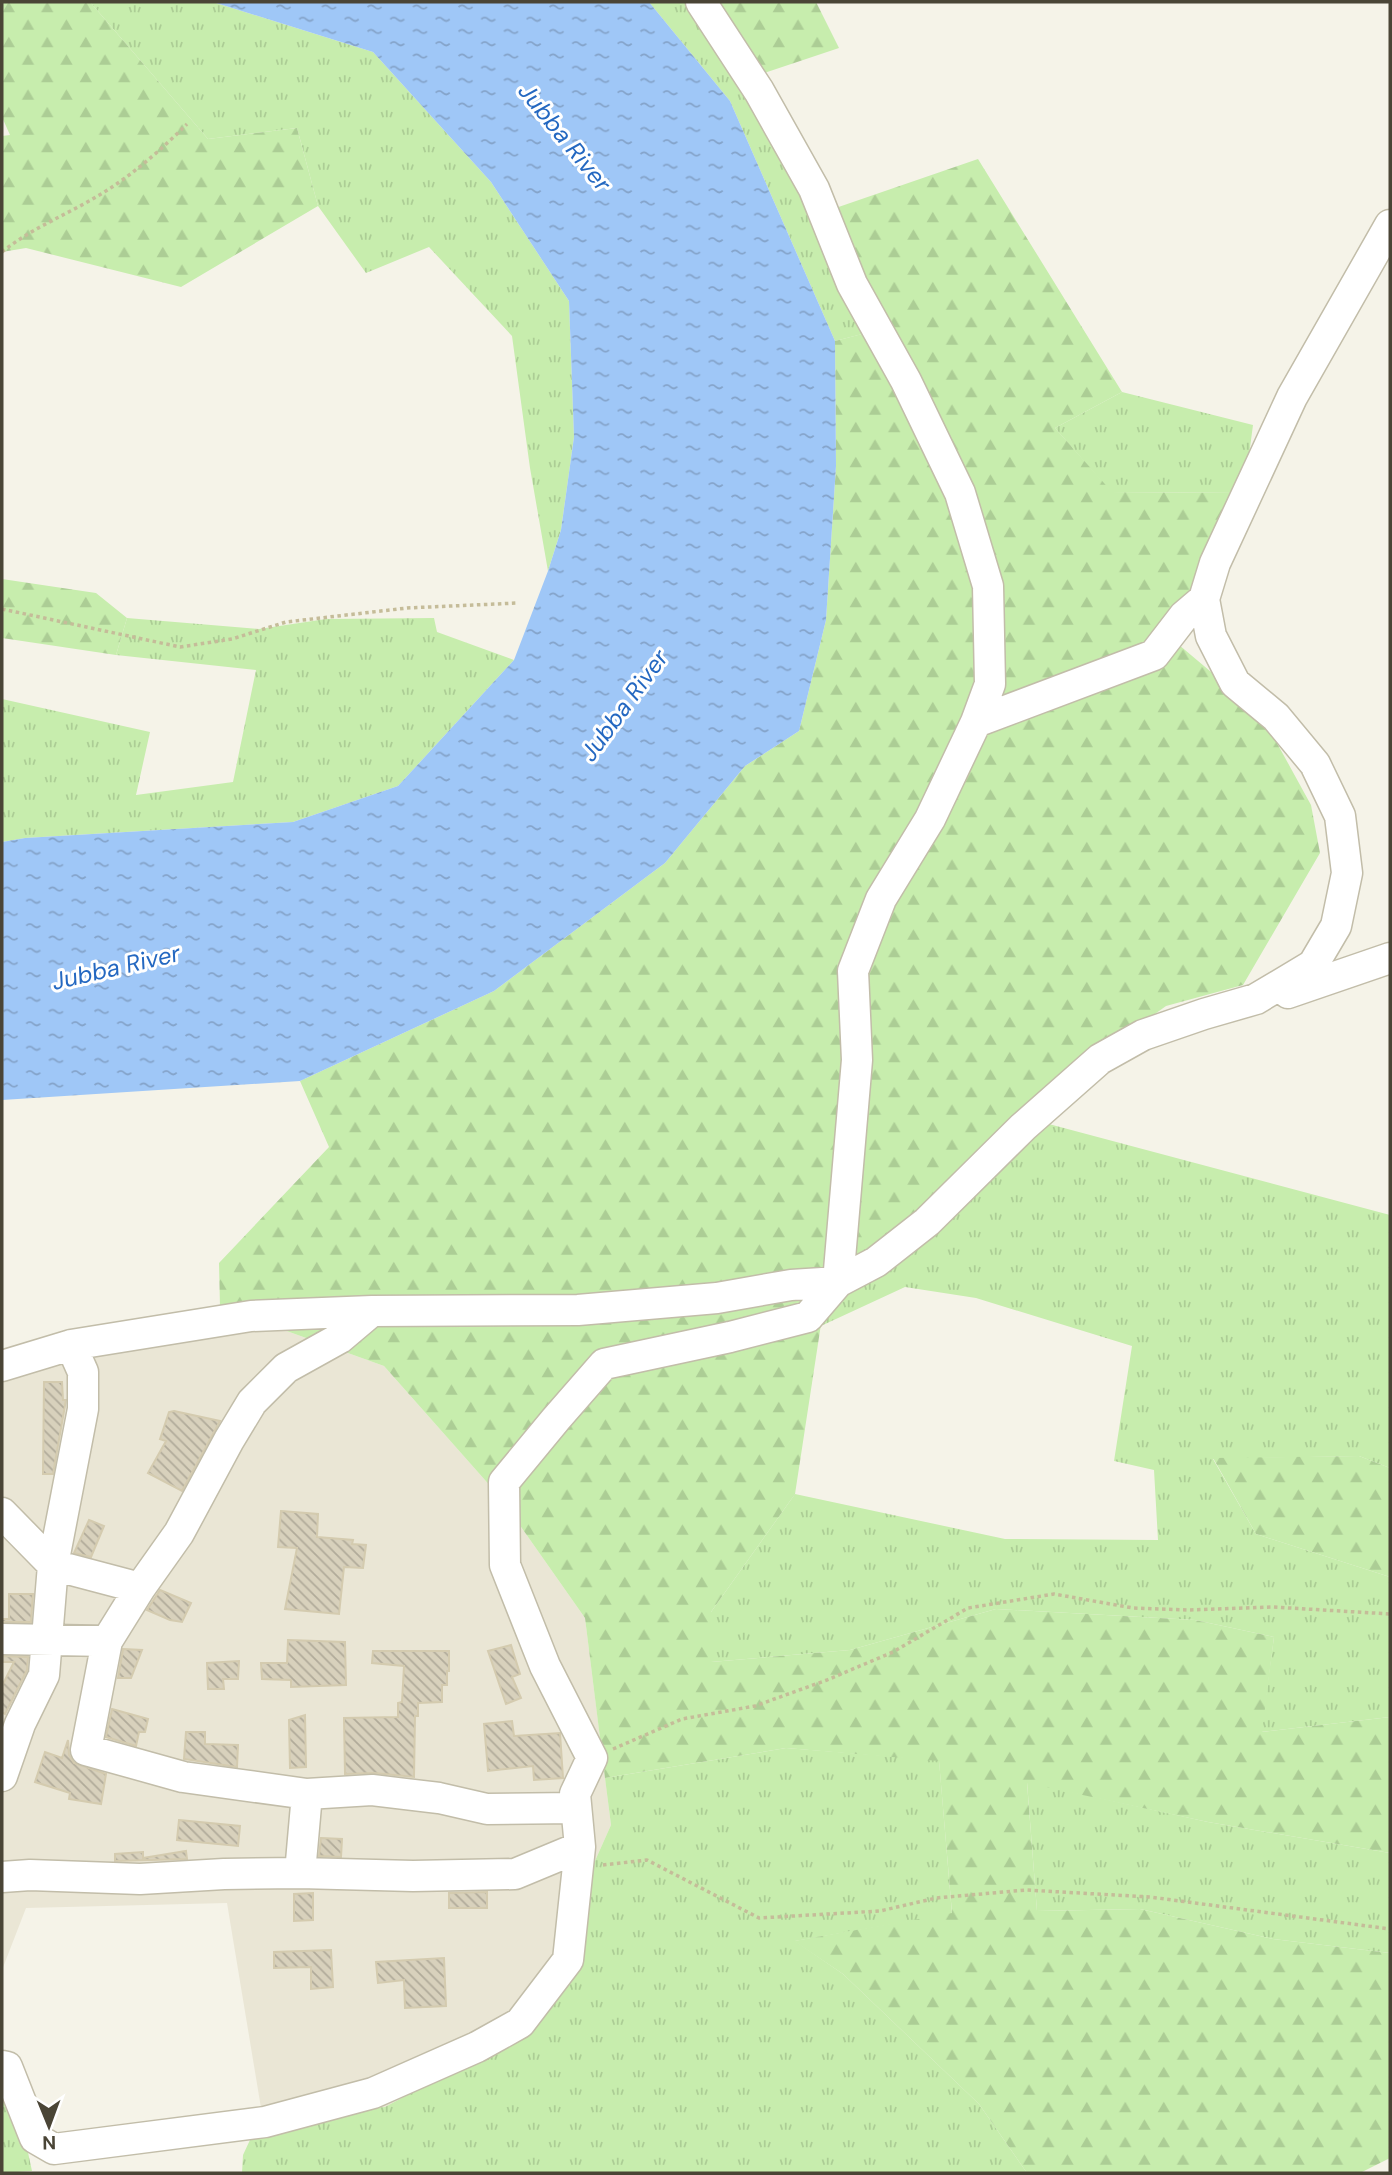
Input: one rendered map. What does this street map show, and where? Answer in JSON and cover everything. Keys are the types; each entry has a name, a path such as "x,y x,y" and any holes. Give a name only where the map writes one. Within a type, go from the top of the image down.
{"street":[{"path":"701,2 759,91 814,189 852,284 906,381 960,493 988,586 990,684 976,722 930,819 881,900 853,971 858,1060 838,1282"},
{"path":"1256,999 1313,965 1336,926 1347,873 1340,816 1315,764 1276,717 1235,682 1211,636 1204,599 1215,563 1292,397 1390,225"},
{"path":"976,722 1154,655 1184,616 1204,599"},
{"path":"2,2066 7,2067 35,2138 54,2148 265,2122 373,2093 477,2047 520,2023 568,1960 580,1847 575,1794 592,1758 545,1666 505,1565 504,1482 604,1364 808,1317 838,1282 876,1262 927,1222 1023,1127 1100,1059 1143,1035 1256,999 1295,992 1390,958"},
{"path":"2,1366 71,1345 251,1316 372,1311 578,1310 717,1298 790,1285 838,1282"},
{"path":"372,1311 340,1338 286,1368 252,1402 179,1533 107,1641 86,1751 183,1777 307,1794 372,1790 439,1798 487,1809 576,1808"},
{"path":"2,1776 20,1724 44,1675 47,1612 53,1565 83,1409 83,1373 71,1345"},
{"path":"2,1513 53,1565 140,1588"},
{"path":"2,1639 107,1641"},
{"path":"300,1872 307,1794"},
{"path":"2,1877 30,1875 140,1879 300,1872 413,1876 515,1874 580,1847"}],"path":[{"path":"2,252 16,240 110,189 187,124"},
{"path":"2,609 180,647 232,639 286,622 407,608 518,603"},
{"path":"592,1758 682,1719 755,1706 827,1680 893,1652 968,1608 1054,1594 1133,1608 1187,1610 1273,1607 1390,1614"},
{"path":"580,1847 602,1865 647,1860 759,1918 880,1911 936,1899 1026,1890 1150,1897 1390,1929"}],"shaded area":[{"path":"220,1307 384,1366 500,1497 585,1618 611,1825 517,2036 385,2107 262,2114 227,1903 26,1908 2,1970 2,1357"}],"green space":[{"path":"2,2 90,2 208,139 297,128 318,206 181,287 26,248 2,252 2,136 10,135 2,117"},
{"path":"90,2 213,2 373,52 491,182 569,301 574,437 561,530 548,571 530,468 512,336 429,247 366,273 318,206 297,128 208,139"},
{"path":"649,2 710,2 886,328 835,341 730,101"},
{"path":"710,2 816,2 839,48 752,77"},
{"path":"978,159 1122,392 1055,428 1112,492 1244,493 1166,634 1261,714 1311,805 1320,853 1243,985 1166,1006 1015,1115 938,1197 829,1272 795,1494 711,1612 711,1662 850,1650 996,1609 1195,1620 1274,1637 1262,1732 1390,1717 1390,1853 1208,1822 1027,1783 1037,1911 1140,1909 1273,1939 1390,1953 1390,2158 1360,2173 1027,2173 979,2104 843,1974 794,1941 952,1913 939,1761 786,1748 605,1778 585,1618 500,1497 384,1366 220,1307 219,1263 329,1147 300,1081 494,991 665,863 745,766 799,731 826,620 836,466 835,341 885,328 824,212"},
{"path":"1122,392 1253,425 1244,493 1111,492 1055,428"},
{"path":"2,579 96,593 127,618 116,655 2,638"},
{"path":"127,618 259,629 326,619 434,618 437,632 514,660 398,786 293,822 25,838 2,842 2,699 150,732 136,795 233,782 256,670 116,655"},
{"path":"1015,1115 1390,1215 1390,1468 1359,1456 1213,1459 1256,1534 1390,1577 1390,1717 1261,1732 1274,1637 1195,1620 996,1609 850,1650 711,1662 711,1612 795,1494 1005,1539 1158,1540 1154,1470 1114,1461 1132,1346 976,1298 905,1287 823,1325 829,1272"},
{"path":"1359,1456 1390,1468 1390,1577 1256,1534 1213,1458"},
{"path":"786,1748 939,1760 952,1914 795,1941 843,1974 979,2104 1027,2173 242,2173 243,2155 262,2114 385,2107 517,2036 611,1825 605,1778"},
{"path":"1027,1782 1208,1822 1390,1853 1390,1953 1273,1939 1140,1909 1037,1911"},
{"path":"2,2068 10,2069 32,2171 2,2173"}],"water":[{"name":"Jubba River","path":"213,2 649,2 730,101 835,341 836,466 826,620 799,731 745,766 665,863 494,991 300,1081 2,1100 2,842 25,838 293,822 398,786 514,660 561,530 574,437 569,301 491,182 373,52"}],"building":[{"path":"44,1382 62,1382 63,1400 66,1400 53,1474 43,1474"},
{"path":"169,1412 220,1421 182,1491 148,1473 166,1441 160,1439"},
{"path":"281,1511 318,1514 317,1537 353,1540 352,1544 366,1545 363,1568 344,1567 339,1614 285,1609 297,1548 278,1547"},
{"path":"89,1520 104,1526 91,1557 74,1553"},
{"path":"160,1590 191,1603 182,1622 147,1610"},
{"path":"9,1594 33,1594 31,1622 2,1622 2,1619 9,1619"},
{"path":"288,1640 345,1642 346,1685 291,1687 291,1680 262,1679 261,1663 287,1663"},
{"path":"511,1645 520,1674 512,1677 521,1698 506,1704 488,1651"},
{"path":"123,1649 142,1650 131,1678 118,1678"},
{"path":"373,1651 449,1651 449,1671 447,1685 442,1685 442,1702 418,1703 418,1716 415,1716 414,1777 374,1773 345,1774 344,1718 398,1717 398,1703 402,1702 404,1666 372,1663"},
{"path":"2,1656 28,1657 27,1670 5,1714 2,1712 2,1686 14,1662 2,1662"},
{"path":"239,1661 238,1679 223,1679 224,1689 208,1689 207,1663"},
{"path":"112,1709 148,1719 145,1732 139,1732 136,1746 106,1737"},
{"path":"305,1715 306,1767 290,1768 289,1720"},
{"path":"512,1721 514,1736 560,1733 563,1778 534,1780 533,1766 488,1771 484,1724"},
{"path":"186,1732 205,1732 205,1744 238,1745 237,1767 184,1759"},
{"path":"68,1740 69,1755 74,1763 106,1774 101,1804 69,1799 70,1793 35,1782 45,1752 62,1758"},
{"path":"179,1820 240,1826 238,1846 177,1840"},
{"path":"321,1838 342,1839 341,1857 319,1856"},
{"path":"186,1851 187,1859 115,1861 115,1854 143,1852 143,1858"},
{"path":"487,1892 487,1908 449,1908 449,1893"},
{"path":"313,1893 313,1920 294,1921 294,1894"},
{"path":"331,1950 333,1987 311,1989 311,1967 274,1968 274,1952"},
{"path":"444,1958 446,2006 405,2008 404,1980 378,1983 376,1962"}]}
